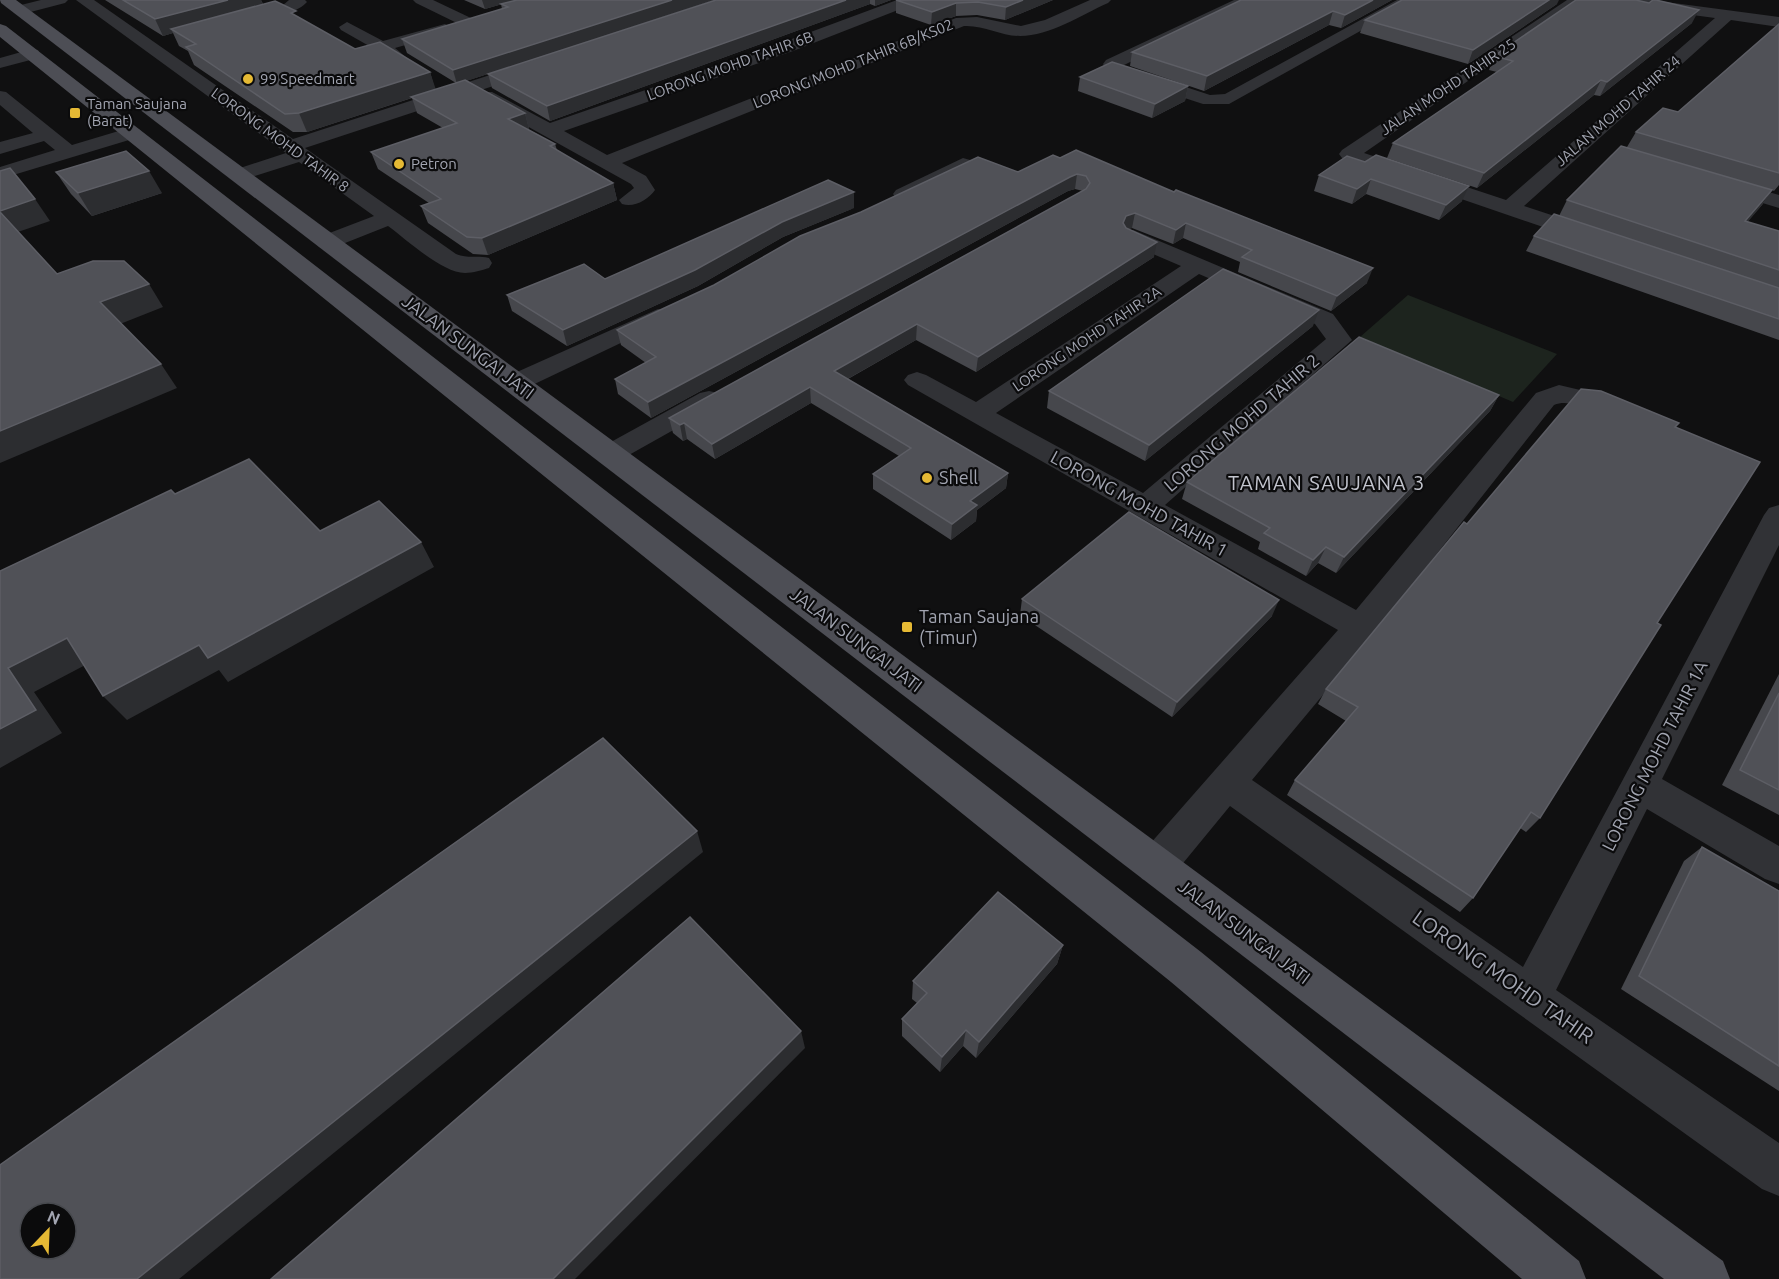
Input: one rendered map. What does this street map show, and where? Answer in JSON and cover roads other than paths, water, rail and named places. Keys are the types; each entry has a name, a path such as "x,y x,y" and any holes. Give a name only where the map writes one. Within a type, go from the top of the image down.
{"main road":[{"path":"9,13 32,54 1186,967 1562,1279"},
{"name":"JALAN SUNGAI JATI","path":"9,13 238,175 1705,1279"}],"street":[{"path":"9,13 60,0"},
{"name":"LORONG MOHD TAHIR 8","path":"84,0 457,264 465,266 481,262"},
{"path":"381,47 473,20 421,0"},
{"name":"LORONG MOHD TAHIR 6B","path":"549,130 787,47 911,0"},
{"name":"LORONG MOHD TAHIR 6B/KS02","path":"606,162 962,21 981,21 1023,32 1103,0"},
{"path":"1246,0 1112,64 1114,69 1209,100 1229,99 1408,0"},
{"name":"JALAN MOHD TAHIR 25","path":"1509,208 1349,154 1577,0"},
{"path":"1617,0 1727,8 1779,7"},
{"path":"232,25 288,9 298,1"},
{"path":"1727,8 1779,22"},
{"name":"JALAN MOHD TAHIR 24","path":"1509,208 1727,8"},
{"path":"347,27 409,64"},
{"path":"149,46 170,41"},
{"path":"0,63 32,54"},
{"path":"238,175 295,151 548,62"},
{"path":"437,81 463,90 549,130 639,180 645,190 629,200"},
{"path":"0,96 69,152"},
{"path":"0,173 132,133"},
{"path":"0,148 46,135"},
{"path":"1582,143 1604,149"},
{"path":"882,204 963,164"},
{"path":"1702,179 1779,202"},
{"path":"1509,208 1610,242"},
{"path":"327,242 389,218"},
{"path":"1133,237 1197,265"},
{"name":"LORONG MOHD TAHIR 2","path":"1145,507 1340,340 1324,319 1197,265"},
{"name":"LORONG MOHD TAHIR 2A","path":"977,413 1197,265"},
{"path":"515,383 675,308"},
{"name":"LORONG MOHD TAHIR 1","path":"917,380 1360,627"},
{"path":"610,454 729,388"},
{"path":"1156,866 1360,627 1545,399 1559,393 1584,399"},
{"name":"LORONG MOHD TAHIR 1A","path":"1530,997 1779,515"},
{"name":"LORONG MOHD TAHIR","path":"1227,783 1779,1172"},
{"path":"1639,785 1779,866"}],"place":[{"name":"99 Speedmart","path":"248,79"},
{"name":"Taman Saujana (Barat)","path":"75,113"},
{"name":"Petron","path":"399,164"},
{"name":"Shell","path":"927,478"},
{"name":"Taman Saujana (Timur)","path":"907,627"}],"district":[{"name":"TAMAN SAUJANA 3","path":"1327,483"}]}
